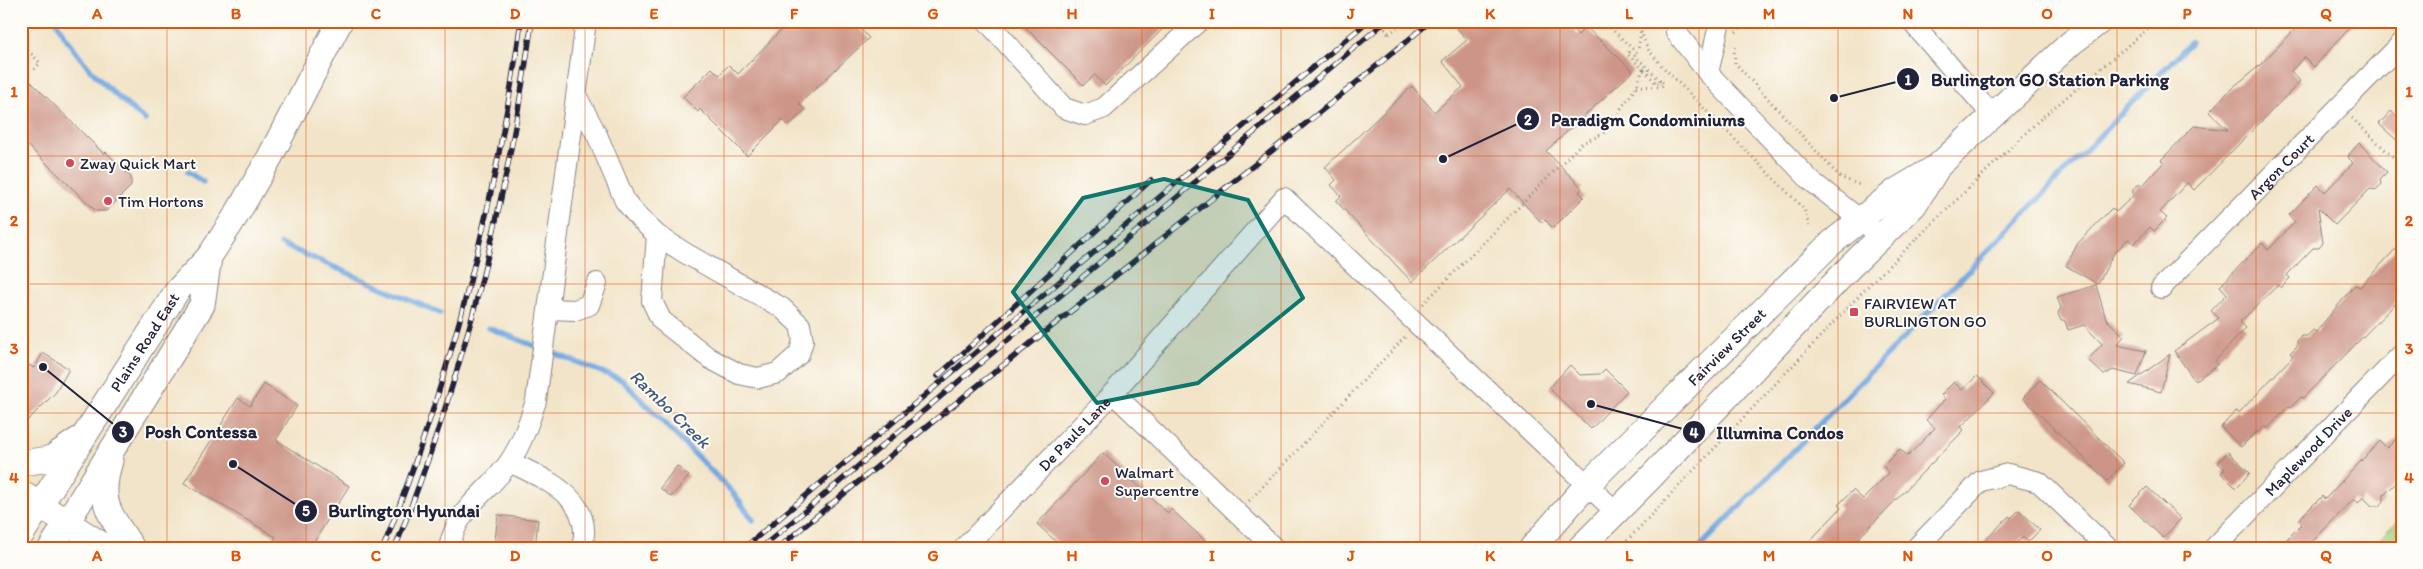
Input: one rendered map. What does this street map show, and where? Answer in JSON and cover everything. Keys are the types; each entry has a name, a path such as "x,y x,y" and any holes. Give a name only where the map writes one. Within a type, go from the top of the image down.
{"main road":[{"name":"Plains Road East","path":"22,533 31,499 88,433 177,291 209,257 270,157 340,21"},
{"name":"Fairview Street","path":"1532,548 1587,486 1829,245 1896,191 1938,166 1991,114 2071,43 2100,21"},
{"name":"Fairview Street","path":"1580,548 1649,479 1851,266 1914,205 1938,166"},
{"name":"Plains Road East","path":"50,548 202,306 209,257"},
{"path":"21,463 50,459 88,433"},
{"path":"113,449 104,479 106,504 112,520 132,548"},
{"path":"31,499 107,548"},
{"path":"22,533 50,548"}],"street":[{"path":"448,548 465,510 510,462 527,429 536,401 586,21"},
{"path":"987,21 1064,108 1085,115 1104,108 1199,21"},
{"path":"1676,21 1676,32 1708,73 1810,180 1882,238"},
{"path":"1911,21 1991,114"},
{"path":"1708,73 1727,28"},
{"name":"Argon Court","path":"2161,288 2341,108 2402,43"},
{"path":"577,97 597,135 625,201 638,218 657,235 684,254 782,308 800,325 803,341 799,354 778,373 758,378 739,374 710,358 661,320 652,301 657,235"},
{"path":"1113,393 1284,198 1615,511"},
{"path":"548,309 576,310 589,306 597,283"},
{"name":"Maplewood Drive","path":"2214,548 2402,354"},
{"name":"De Pauls Lane","path":"964,548 1113,393 1239,512 1274,548"},
{"path":"510,462 549,482 575,502 584,524 585,537 582,548"},
{"path":"1916,548 1981,481 2008,474 2039,482 2108,548"}],"path":[{"path":"1378,21 1389,34 1404,21"},
{"path":"1603,21 1636,52"},
{"path":"1727,28 1749,21"},
{"path":"1620,548 1870,284 2037,122 2157,21"},
{"path":"1637,86 1661,87 1664,84 1634,55 1641,31 1647,48 1661,65 1804,209 1809,226"},
{"path":"21,43 40,63 34,70"},
{"path":"1734,44 1735,63 1840,177 1862,186"},
{"path":"1632,48 1627,54 1657,84 1661,81"},
{"path":"1239,512 1417,324 1424,301 1582,143 1603,134 1637,86 1643,69"},
{"path":"2341,108 2402,166"}],"highlighted area":[{"path":"1164,179 1248,200 1303,298 1198,383 1097,403 1013,292 1083,198"}],"green space":[{"path":"2402,516 2402,548 2370,548"}],"building":[{"path":"790,21 853,21 869,38 799,104 805,110 789,126 783,120 747,156 700,109 698,112 683,97 712,68 719,75 729,65 738,74"},
{"path":"1019,21 1171,21 1105,86 1095,75 1083,85"},
{"path":"1451,21 1566,21 1578,35 1586,27 1633,71 1546,151 1582,188 1579,192 1584,197 1553,228 1545,220 1542,223 1510,189 1412,282 1336,201 1341,196 1331,185 1336,180 1325,167 1412,86 1434,112 1463,87 1442,61 1467,40"},
{"path":"2303,21 2356,21 2314,67 2304,57 2291,71 2300,81 2293,89 2194,190 2187,183 2160,212 2167,218 2154,231 2150,227 2134,244 2128,239 2114,253 2098,284 2066,266 2078,243 2112,208 2116,212 2133,196 2133,189 2138,185 2143,185 2164,162 2161,160 2194,126 2228,130 2209,112 2232,88 2259,66"},
{"path":"21,72 104,154 106,152 131,177 131,186 106,211 96,211 21,139"},
{"path":"2391,111 2402,121 2402,145 2379,124"},
{"path":"2359,143 2387,172 2380,179 2381,184 2376,190 2370,189 2335,225 2318,208 2323,243 2319,248 2313,248 2287,275 2290,278 2281,288 2278,285 2240,322 2246,328 2215,361 2218,364 2195,381 2174,351 2219,318 2211,311 2227,294 2220,286 2262,243 2268,250 2295,222 2289,215 2318,185 2325,192 2353,163 2347,157"},
{"path":"2402,242 2402,297 2303,398 2301,397 2291,407 2289,406 2267,429 2264,426 2256,432 2241,447 2221,427 2236,411 2239,413 2293,356 2290,353 2297,346 2297,341 2301,336 2307,336 2313,330 2316,332 2355,285 2360,287"},
{"path":"2096,285 2106,319 2124,336 2117,345 2146,351 2137,376 2113,370 2104,375 2088,360 2102,344 2084,325 2068,330 2065,321 2060,319 2058,313 2061,308 2057,297"},
{"path":"43,353 69,369 56,392 21,427 21,360 34,368"},
{"path":"2170,354 2161,392 2129,384"},
{"path":"1570,365 1580,375 1600,374 1605,369 1627,391 1591,429 1549,388"},
{"path":"1977,376 1994,393 1961,427 1964,430 1849,548 1803,548 1841,508 1838,505 1853,490 1863,499 1889,473 1883,466 1900,449 1908,456 1935,428 1926,420 1945,399 1941,395 1954,382 1962,390"},
{"path":"2040,380 2124,463 2107,481 2023,398"},
{"path":"264,384 297,406 276,440 349,486 310,548 269,548 276,537 184,483 238,398 250,406"},
{"path":"2402,433 2402,477 2384,495 2384,501 2380,506 2372,506 2363,497 2358,503 2354,499 2306,548 2278,548 2302,524 2298,520 2322,496 2325,499 2380,441 2387,448"},
{"path":"2228,452 2250,473 2236,488 2221,473 2225,469 2218,463"},
{"name":"Walmart Supercentre","path":"1103,453 1168,513 1171,509 1213,548 1063,548 1037,524"},
{"path":"677,466 689,476 671,497 660,488"},
{"path":"2147,487 2181,519 2163,538 2129,505"},
{"path":"2019,510 2040,530 2028,542 2023,537 2012,548 1978,548 2009,516 2011,518"},
{"path":"498,515 538,520 535,548 494,548"}],"waterway":[{"name":"Rambo Creek","path":"56,21 74,49 95,75 145,120"},
{"path":"1699,548 2191,42"},
{"path":"188,172 203,182"},
{"name":"Rambo Creek","path":"281,244 440,313"},
{"name":"Rambo Creek","path":"489,328 622,380 733,493 753,520"}],"railway":[{"path":"383,548 430,419 468,289 498,156 511,89 521,21"},
{"path":"395,548 442,419 480,289 510,156 532,21"},
{"path":"744,548 1368,21"},
{"path":"761,548 1386,21"},
{"path":"778,548 940,415 1268,154 1431,21"},
{"path":"938,376 1151,180"}],"place":[{"name":"Burlington GO Station Parking","path":"1834,98"},
{"name":"Paradigm Condominiums","path":"1443,159"},
{"name":"Zway Quick Mart","path":"70,163"},
{"name":"Tim Hortons","path":"108,201"},
{"name":"FAIRVIEW AT BURLINGTON GO","path":"1854,312"},
{"name":"Posh Contessa","path":"43,367"},
{"name":"Illumina Condos","path":"1591,404"},
{"name":"Burlington Hyundai","path":"233,464"},
{"name":"Walmart Supercentre","path":"1105,481"}]}
